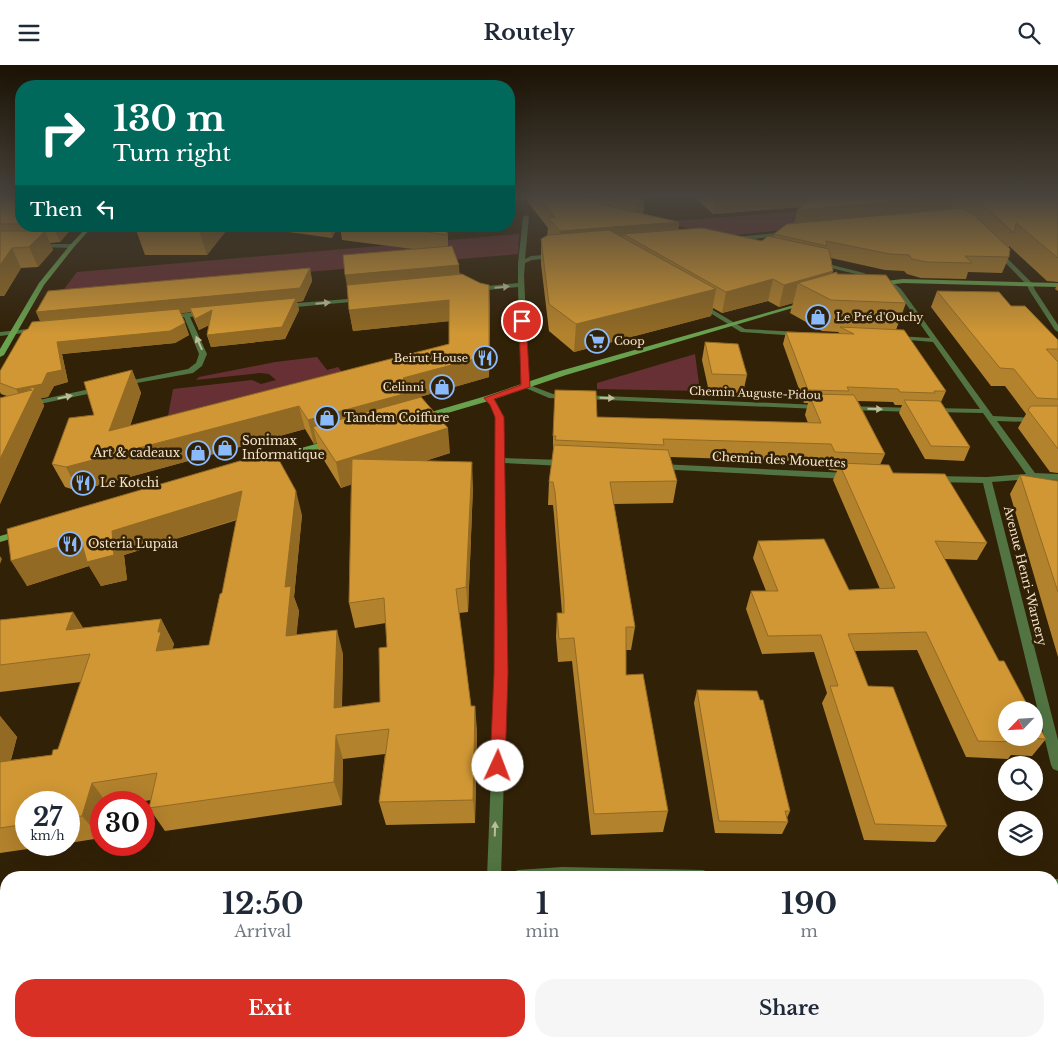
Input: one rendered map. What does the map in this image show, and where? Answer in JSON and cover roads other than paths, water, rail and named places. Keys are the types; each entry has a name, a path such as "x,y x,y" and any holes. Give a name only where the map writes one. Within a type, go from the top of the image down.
{"street":[{"path":"0,355 41,284 75,243"},
{"path":"524,243 521,285 525,387"},
{"path":"731,243 729,244 738,246"},
{"path":"28,247 72,246"},
{"path":"996,251 1030,284 1058,330"},
{"path":"521,263 531,258 560,255"},
{"path":"815,263 862,274 899,290 1032,476"},
{"path":"872,286 885,283 916,281 1058,285"},
{"path":"472,290 521,285"},
{"path":"275,307 363,299"},
{"path":"416,419 525,387 564,373 808,302"},
{"path":"697,303 743,331 810,334"},
{"path":"157,318 216,312"},
{"path":"116,386 190,371 199,364 203,354 186,315"},
{"path":"0,334 42,329"},
{"path":"895,338 935,340"},
{"name":"Chemin Auguste-Pidou","path":"525,387 552,396 831,407"},
{"path":"20,407 106,388"},
{"path":"489,398 499,417 501,673 494,871"},
{"path":"841,408 988,415 1058,421"},
{"path":"256,464 340,440"},
{"path":"499,459 569,463"},
{"name":"Chemin des Mouettes","path":"649,467 858,476"},
{"path":"928,479 987,480 1032,476 1058,477"},
{"name":"Avenue Henri-Warnery","path":"987,480 1058,765"},
{"path":"0,539 32,529"}],"place":[{"name":"Le Pré d'Ouchy","path":"818,317"},
{"name":"Coop","path":"597,341"},
{"name":"Beirut House","path":"485,358"},
{"name":"Celinni","path":"442,387"},
{"name":"Tandem Coiffure","path":"327,418"},
{"name":"Sonimax Informatique","path":"225,448"},
{"name":"Art & cadeaux","path":"198,453"},
{"name":"Le Kotchi","path":"83,483"},
{"name":"Osteria Lupaia","path":"70,544"}]}
